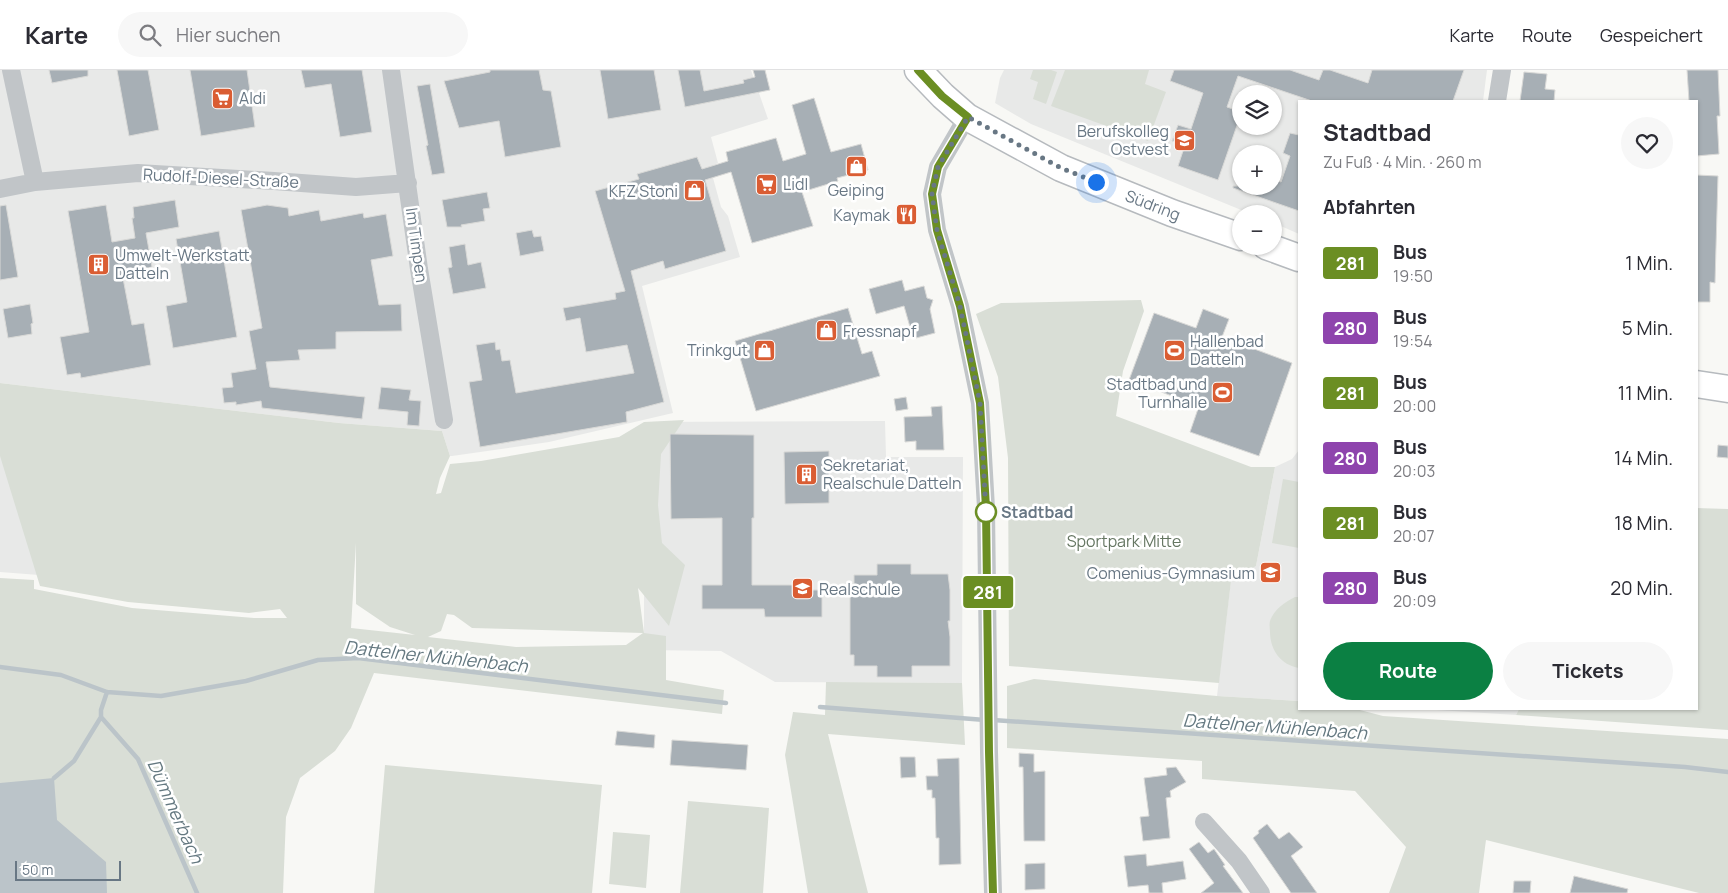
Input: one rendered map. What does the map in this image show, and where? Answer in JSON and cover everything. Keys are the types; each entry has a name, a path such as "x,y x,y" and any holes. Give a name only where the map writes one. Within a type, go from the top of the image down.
{"main road":[{"name":"Südring","path":"918,70 942,96 968,117 1061,168 1232,234"},
{"path":"1282,252 1298,258"},
{"path":"1698,373 1728,375"},
{"path":"1698,384 1728,388"}],"street":[{"path":"11,70 35,182"},
{"name":"Im Timpen","path":"391,70 419,268 444,420"},
{"path":"1497,100 1502,70"},
{"path":"968,117 938,167 932,194 937,230 960,306 980,403 986,508 993,893"},
{"name":"Rudolf-Diesel-Straße","path":"0,189 35,182 138,173 356,187 408,183"},
{"path":"1204,822 1239,861 1261,893"}],"shaded area":[{"path":"0,70 751,70 768,119 711,137 718,163 710,167 721,207 728,216 740,257 642,286 673,413 549,442 450,456 442,431 339,423 0,383"},
{"name":"Berufskolleg Ostvest","path":"1004,70 1487,70 1483,100 1298,100 1298,234 1282,227 1282,205 1232,206 1031,124 995,103 1000,78"},
{"name":"Realschule","path":"885,421 886,457 963,457 962,683 775,682 721,651 644,650 644,422"},
{"name":"Comenius-Gymnasium","path":"1298,451 1298,701 1217,696 1231,580 1256,566 1275,467 1292,459"},
{"path":"0,453 39,575 0,572"},
{"path":"1437,710 1518,710 1516,715"},
{"path":"54,778 57,820 106,862 107,893 0,893 0,783"}],"green space":[{"path":"1033,70 1057,72 1046,104 1033,99 1038,82 1030,79"},
{"path":"1065,70 1149,70 1145,84 1166,92 1148,141 1051,106"},
{"name":"Sportpark Mitte","path":"1141,300 1144,311 1123,371 1116,416 1251,467 1275,467 1256,566 1231,581 1219,683 1009,666 1008,458 998,377 976,314 1001,303"},
{"path":"0,383 339,423 442,431 450,456 440,478 436,494 441,493 450,464 481,461 619,437 644,422 684,420 661,454 658,505 662,543 685,565 669,626 638,588 644,633 666,636 666,680 724,690 722,714 374,673 351,728 335,751 300,778 286,817 283,893 0,893 0,578 34,580 34,589 132,608 254,618 287,618 280,609 249,613 128,602 40,586 0,456","holes":["356,543 356,604 390,627 415,635 351,628","447,614 454,615 472,628 643,633 626,645 516,647 428,637 441,631"]},
{"path":"1283,479 1298,482 1298,548 1272,543"},
{"path":"1698,508 1728,509 1728,730 1516,715 1518,710 1698,710"},
{"path":"1298,597 1298,668 1282,660 1274,651 1272,645 1270,622 1277,609"},
{"path":"1034,679 1217,696 1298,701 1298,710 1360,710 1383,716 1728,739 1728,893 1699,893 1486,840 1479,893 1389,893 1406,847 1355,791 1202,779 1202,761 1007,748 1007,686"},
{"path":"826,682 962,683 965,745 828,734 868,893 808,893 785,755 793,712 825,715"},
{"path":"385,765 602,785 592,893 374,893"},
{"path":"688,801 769,808 763,893 680,893"},
{"path":"613,832 650,835 646,888 609,884"}],"building":[{"path":"49,70 88,70 88,76 52,83"},
{"path":"117,70 148,70 159,130 129,136"},
{"name":"Aldi","path":"190,70 247,70 255,127 201,136"},
{"path":"301,70 362,70 372,132 340,137 331,84 305,88"},
{"path":"490,70 539,70 543,90 551,91 561,147 505,157 499,121 459,128 444,81 490,72"},
{"path":"600,70 654,70 661,110 608,119"},
{"path":"678,70 700,70 704,91 744,83 743,80 755,77 753,70 765,70 770,90 685,107"},
{"path":"1174,70 1290,70 1319,80 1323,70 1330,70 1368,83 1372,70 1464,70 1453,100 1309,100 1282,91 1282,85 1265,85 1238,76 1235,85 1232,85 1232,93 1227,107 1232,109 1232,135 1234,135 1218,180 1178,166 1185,145 1172,141 1178,125 1191,129 1203,93 1170,81"},
{"path":"1687,70 1718,70 1720,116 1717,116 1719,154 1698,156 1698,100 1689,100"},
{"path":"1524,72 1547,74 1545,89 1555,90 1554,100 1520,100"},
{"path":"430,84 445,173 432,175 417,86"},
{"path":"814,98 831,152 861,144 868,170 837,178 838,181 802,192 813,226 752,243 731,172 705,180 726,251 665,269 663,261 631,271 664,402 626,412 627,422 480,447 469,382 482,380 476,345 495,342 496,350 500,349 502,361 510,360 516,393 634,373 627,345 586,352 580,318 566,321 563,308 616,299 615,293 625,291 595,191 639,179 637,174 697,157 702,169 728,161 726,152 776,138 783,161 806,154 792,105"},
{"path":"1290,133 1298,135 1298,211 1253,195 1282,195 1282,179 1290,156 1283,153"},
{"path":"1698,175 1718,176 1715,283 1710,282 1710,302 1698,302"},
{"path":"487,192 490,208 483,209 485,221 461,225 462,227 447,227 442,200"},
{"path":"175,200 179,227 146,233 152,267 122,273 132,325 144,323 151,365 81,378 80,373 67,375 60,337 89,332 68,211 106,205 112,242 135,238 132,218 134,218 133,207"},
{"path":"6,205 18,277 0,280 0,206"},
{"path":"267,205 288,208 289,216 319,210 321,221 363,213 364,218 386,214 393,256 371,260 379,305 401,304 402,331 336,332 336,349 298,350 300,360 266,362 270,387 365,397 362,419 262,408 261,401 236,405 236,402 224,403 222,388 233,387 231,373 256,369 249,331 262,328 241,210"},
{"path":"532,230 534,237 541,236 544,251 520,256 516,233"},
{"path":"219,231 237,337 173,348 166,306 187,302 176,239"},
{"path":"465,244 468,265 481,262 486,288 453,294 448,268 452,267 449,247"},
{"path":"902,280 905,291 924,286 927,298 933,300 930,309 935,333 916,338 912,326 910,327 904,306 876,314 869,289"},
{"path":"30,304 33,323 31,324 32,334 8,338 3,309"},
{"path":"848,308 862,354 872,351 880,376 756,411 735,341"},
{"name":"Stadtbad und Turnhalle","path":"1203,309 1229,319 1222,337 1292,363 1259,456 1190,432 1199,406 1129,380 1154,313 1196,328"},
{"path":"381,387 411,390 409,400 421,401 419,426 407,425 408,412 378,409"},
{"path":"906,397 908,409 896,411 894,399"},
{"path":"942,406 944,450 916,450 916,441 905,442 904,417 932,416 931,407"},
{"path":"670,434 754,435 752,585 801,585 801,590 822,590 822,617 765,617 764,609 702,609 702,585 722,585 722,518 671,519"},
{"path":"1718,445 1728,446 1728,458 1717,457"},
{"name":"Sekretariat, Realschule Datteln","path":"829,451 829,503 785,504 784,452"},
{"path":"877,564 911,564 911,574 948,574 950,590 950,621 948,621 950,666 912,666 912,677 877,677 877,666 854,666 854,655 850,655 850,584 854,584 854,575 877,575"},
{"path":"617,731 655,735 654,748 615,745"},
{"path":"672,740 748,745 746,770 670,765"},
{"path":"1019,753 1034,754 1034,772 1045,771 1045,841 1024,841 1023,767 1019,767"},
{"path":"900,757 915,757 916,777 901,778"},
{"path":"959,758 961,864 939,865 939,838 936,838 935,798 932,798 932,790 927,790 926,776 938,776 937,759"},
{"path":"1176,767 1186,782 1170,791 1171,797 1166,798 1170,838 1143,841 1140,817 1149,816 1144,778 1167,775 1166,768"},
{"path":"1267,824 1279,839 1289,832 1303,847 1291,856 1317,893 1291,893 1253,838"},
{"path":"1199,842 1208,853 1214,849 1225,865 1223,866 1243,893 1201,893 1214,883 1189,849"},
{"path":"1146,854 1147,866 1183,861 1186,879 1162,883 1163,893 1149,893 1148,885 1128,887 1124,856"},
{"path":"1045,863 1045,889 1025,890 1025,864"},
{"path":"1574,876 1628,889 1627,893 1570,893"},
{"path":"1514,881 1531,881 1530,893 1513,893"}],"waterway":[{"name":"Dattelner Mühlenbach","path":"0,667 61,675 107,692 161,696 246,681 318,660 358,658 726,703"},
{"name":"Dümmerbach","path":"107,692 101,710 101,717 138,759 197,893"},
{"name":"Dattelner Mühlenbach","path":"820,707 985,720"},
{"path":"54,778 74,761 101,717"},
{"name":"Dattelner Mühlenbach","path":"993,720 1685,767 1728,772"}],"bus line":[{"name":"281","path":"918,70 942,96 968,117 938,167 932,194 933,213 960,306 980,403 986,508 993,893"}],"place":[{"name":"Aldi","path":"223,98"},
{"name":"Berufskolleg Ostvest","path":"1185,140"},
{"name":"Geiping","path":"856,166"},
{"name":"Lidl","path":"767,184"},
{"name":"KFZ Stoni","path":"694,191"},
{"name":"Kaymak","path":"906,215"},
{"name":"Umwelt-Werkstatt Datteln","path":"99,264"},
{"name":"Fressnapf","path":"827,331"},
{"name":"Trinkgut","path":"764,350"},
{"name":"Hallenbad Datteln","path":"1174,350"},
{"name":"Stadtbad und Turnhalle","path":"1223,393"},
{"name":"Sekretariat, Realschule Datteln","path":"807,474"},
{"name":"Stadtbad","path":"986,512"},
{"name":"Comenius-Gymnasium","path":"1271,573"},
{"name":"Realschule","path":"803,589"}],"route":[{"path":"986,512 980,403 960,306 933,213 932,194 938,167 968,117 1061,168 1096,182"}]}
